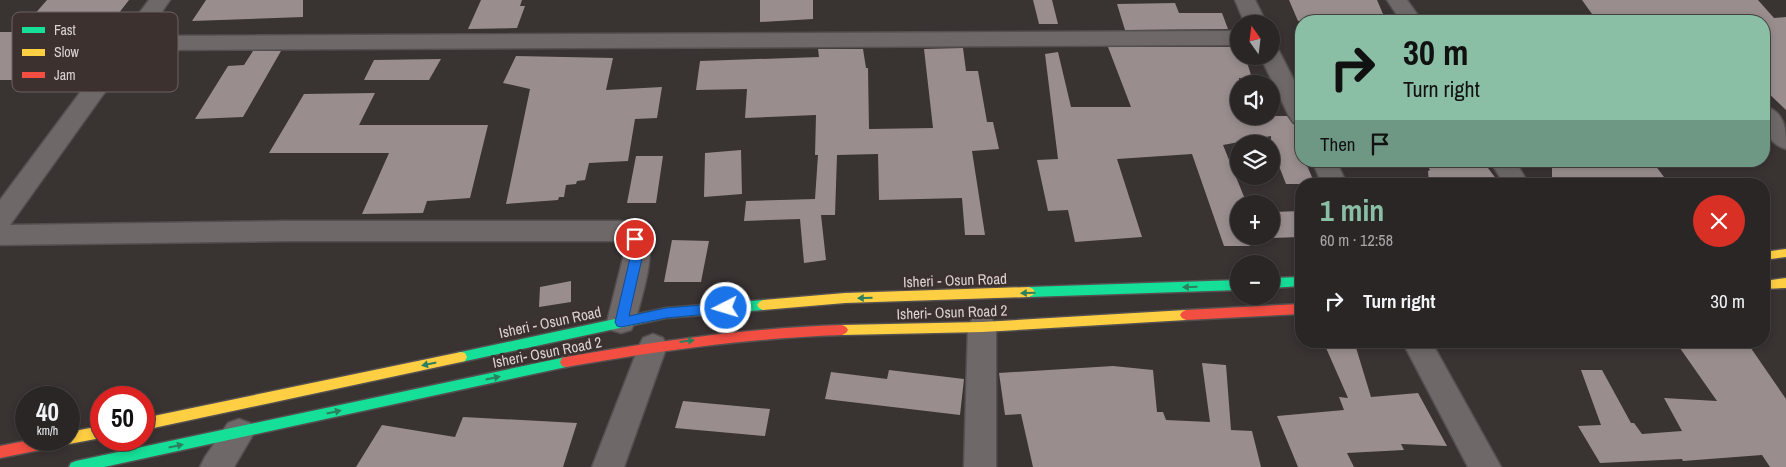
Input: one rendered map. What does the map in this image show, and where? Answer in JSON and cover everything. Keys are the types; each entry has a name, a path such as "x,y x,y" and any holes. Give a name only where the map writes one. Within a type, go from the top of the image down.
{"main road":[{"path":"1770,255 1786,254"},
{"path":"1280,283 1295,282"},
{"path":"1770,284 1786,282"},
{"name":"Isheri - Osun Road","path":"155,422 666,313 845,298 1230,285"},
{"name":"Isheri- Osun Road 2","path":"76,467 545,366 689,341 814,330 982,327 1295,309"},
{"path":"0,452 15,449"}],"street":[{"path":"151,12 160,0"},
{"path":"1244,0 1252,15"},
{"path":"1397,0 1407,15"},
{"path":"178,43 1230,38"},
{"path":"1276,65 1295,104"},
{"path":"0,219 93,92"},
{"path":"1770,121 1786,141"},
{"path":"1506,167 1513,178"},
{"path":"0,235 286,231 621,231 635,239 637,254 621,322"},
{"path":"980,467 982,327"},
{"path":"608,467 653,346"},
{"path":"1420,348 1485,467"},
{"path":"216,467 239,432"}],"building":[{"path":"47,0 129,0 120,12 36,12"},
{"path":"206,0 303,0 303,17 192,21"},
{"path":"481,0 522,0 520,6 525,6 517,28 468,29"},
{"path":"760,0 813,0 813,19 760,22"},
{"path":"1033,0 1052,0 1058,24 1039,24"},
{"path":"1289,0 1377,0 1383,15 1295,15"},
{"path":"1582,0 1758,0 1774,18 1786,17 1786,110 1770,95 1770,15 1593,15"},
{"path":"1175,3 1179,13 1222,13 1228,29 1125,30 1117,4"},
{"path":"0,32 12,32 12,80 0,80"},
{"path":"1108,47 1230,47 1230,65 1248,65 1251,75 1230,75 1230,125 1280,125 1280,116 1287,116 1295,124 1295,167 1308,167 1312,178 1295,178 1295,184 1286,184 1280,169 1280,135 1230,135 1230,144 1223,145 1230,162 1230,185 1239,185 1243,195 1230,195 1230,245 1250,246 1224,246 1192,154 1117,159 1142,237 1075,242 1068,210 1048,211 1037,160 1058,159 1045,54 1058,52 1071,107 1131,107"},
{"path":"963,48 966,71 978,71 987,122 993,122 999,149 972,151 985,235 965,235 962,198 879,200 878,154 837,155 835,215 821,215 826,260 804,263 800,219 744,221 746,201 815,199 818,155 815,155 816,115 745,118 747,89 696,90 700,61 819,57 818,49 863,49 866,68 868,68 869,129 933,128 924,49"},
{"path":"253,51 281,51 243,117 195,119 228,66 244,65"},
{"path":"516,56 613,58 606,90 662,87 657,118 635,119 628,161 589,163 585,180 577,181 576,184 566,185 564,197 559,197 558,200 506,204 530,89 503,83"},
{"path":"441,59 429,80 364,80 374,60"},
{"path":"375,93 359,125 488,125 470,198 427,201 423,213 362,214 389,153 269,153 304,94"},
{"path":"741,150 742,194 704,197 705,153"},
{"path":"636,156 663,156 656,203 627,203"},
{"path":"1428,167 1487,167 1496,178 1429,178 1428,171 1430,170"},
{"path":"1552,167 1656,167 1665,178 1552,178"},
{"path":"1295,211 1295,237 1280,238 1280,212"},
{"path":"672,240 709,241 701,282 664,282"},
{"path":"571,281 571,302 539,307 540,287"},
{"path":"1326,348 1356,348 1371,397 1418,393 1447,446 1401,444 1404,450 1347,453 1354,467 1298,467 1277,416 1344,410 1339,397 1348,398"},
{"path":"1680,348 1751,348 1786,399 1786,467 1770,467 1762,455 1683,461 1682,459 1600,463 1578,426 1601,425 1581,370 1602,370 1631,423 1634,423 1642,434 1682,431 1664,398 1717,401"},
{"path":"1202,363 1226,365 1231,430 1252,431 1261,467 1033,467 1021,414 1005,415 999,373 1113,366 1153,370 1157,412 1163,412 1166,420 1210,422"},
{"path":"889,370 964,379 960,415 825,399 831,372 887,379"},
{"path":"683,401 770,409 765,436 675,428"},
{"path":"463,417 577,423 563,467 356,467 382,425 455,437"}],"traffic: fast":[{"path":"1280,283 1295,282"},
{"path":"1029,292 1230,285"},
{"path":"461,357 666,313 763,305"},
{"path":"76,467 566,362"}],"traffic: slow":[{"path":"1770,255 1786,253"},
{"path":"1770,284 1786,283"},
{"path":"763,305 845,298 1029,292"},
{"path":"842,330 982,327 1186,315"},
{"path":"155,422 461,357"},
{"path":"80,436 90,434"}],"traffic: jam":[{"path":"1186,315 1295,309"},
{"path":"566,362 738,336 842,330"},
{"path":"0,452 15,449"}],"route":[{"path":"635,239 637,254 621,322 666,313 726,308"}]}
